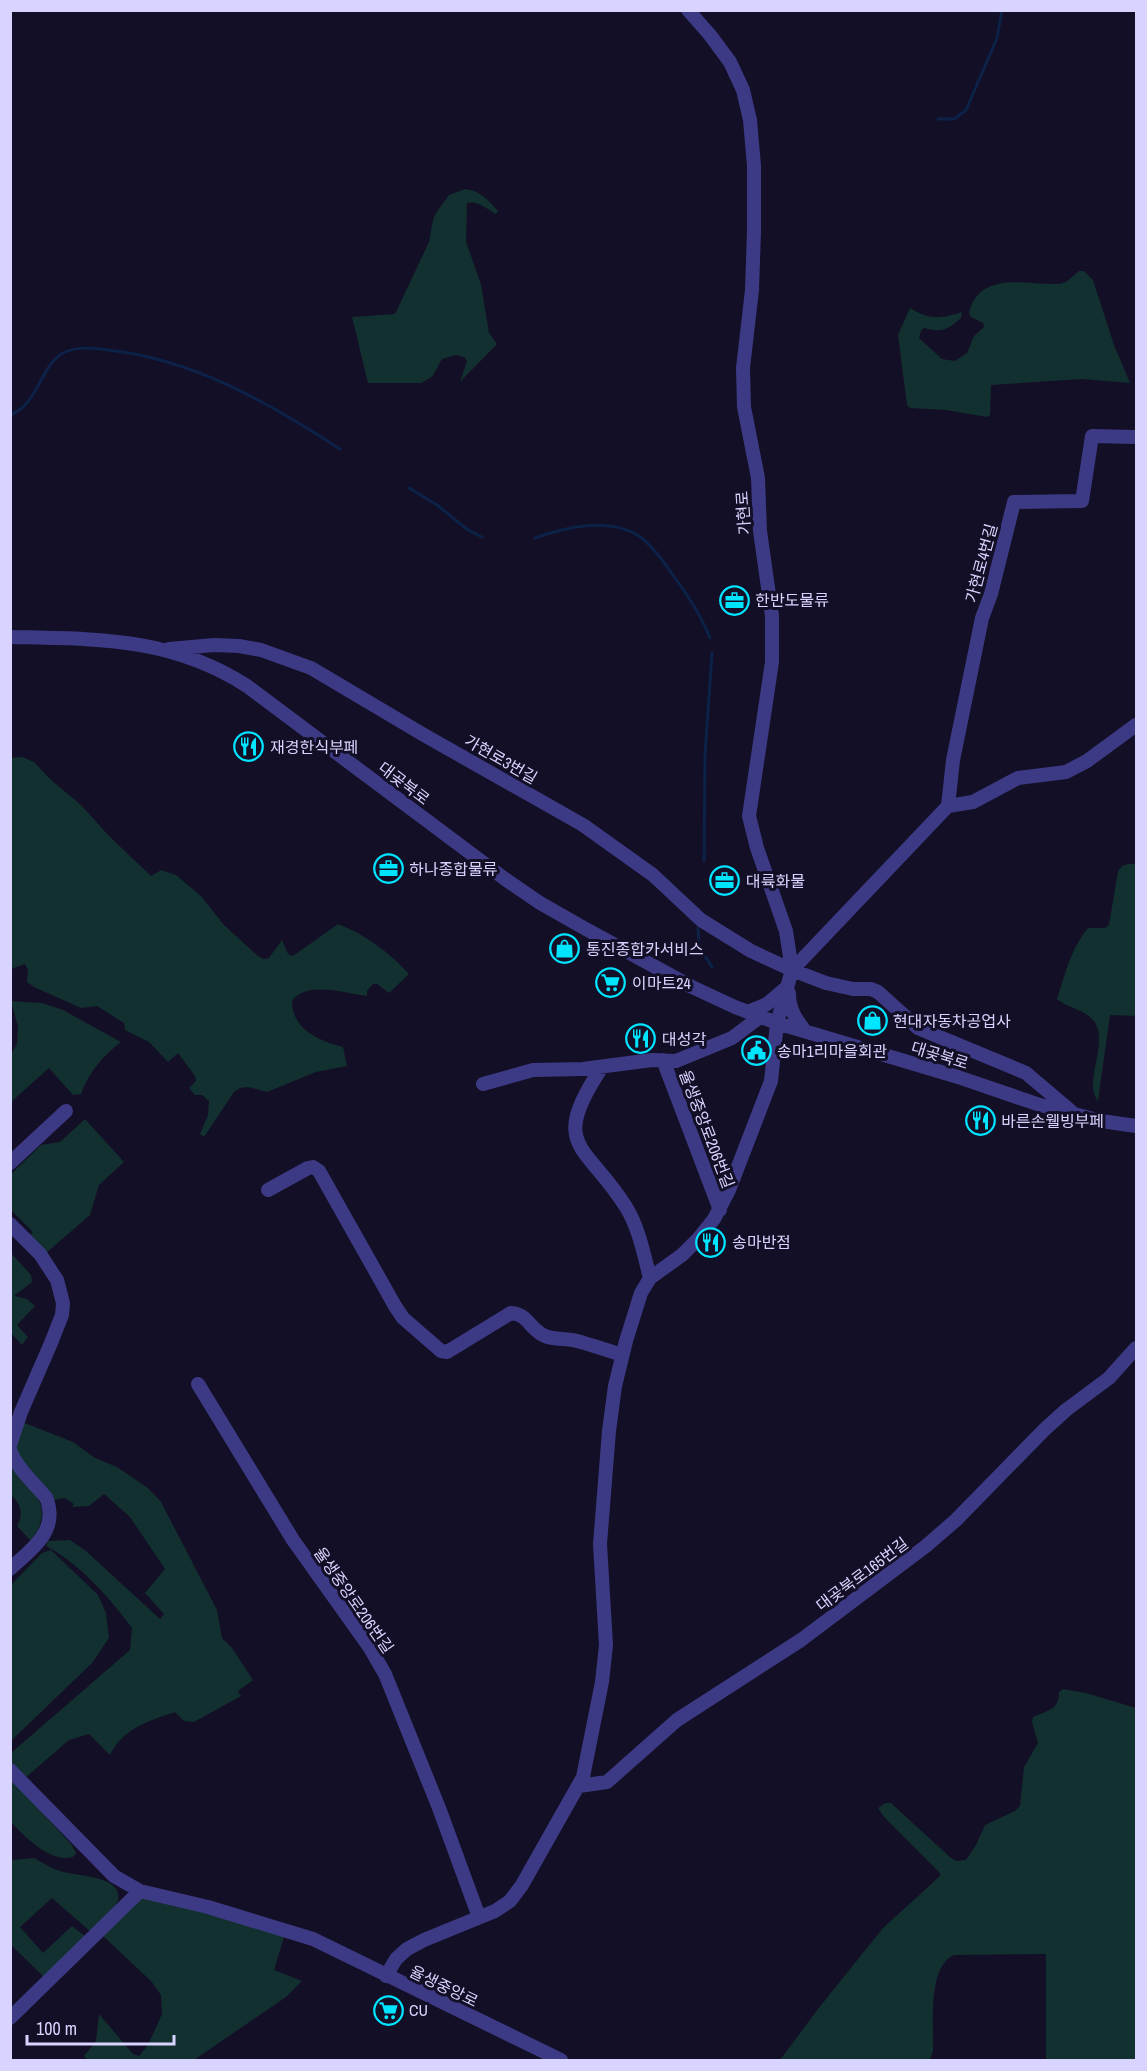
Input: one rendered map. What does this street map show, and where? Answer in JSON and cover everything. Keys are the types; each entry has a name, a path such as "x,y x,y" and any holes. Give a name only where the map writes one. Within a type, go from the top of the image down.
{"street":[{"name":"가현로","path":"688,10 730,62 743,90 750,120 754,166 754,231 752,290 743,368 744,407 758,478 760,531 772,616 772,662 749,816 757,848 786,931 792,970 777,1023"},
{"name":"가현로4번길","path":"948,806 953,760 982,618 991,594 1014,502 1082,501 1092,436 1137,437"},
{"name":"대곶북로","path":"10,637 118,641 164,650 211,666 247,686 540,903 692,987 777,1023 1075,1114 1101,1121 1137,1126"},
{"name":"가현로3번길","path":"164,650 184,646 239,646 269,652 311,668 583,825 653,875 701,920 751,951 792,970"},
{"path":"792,970 948,806 973,802 1017,778 1066,772 1087,761 1137,725"},
{"name":"대곶북로","path":"792,970 826,983 878,992 918,1028 1026,1073 1075,1114"},
{"path":"483,1084 533,1070 602,1067 675,1060 732,1038 754,1014 788,985"},
{"path":"788,985 789,1006 794,1018 805,1031"},
{"name":"율생중앙로206번길","path":"386,1976 396,1959 407,1949 503,1907 516,1894 579,1786 586,1767 602,1682 606,1645 600,1544 609,1431 622,1355 641,1293 650,1278 690,1247 720,1210 771,1081 777,1023"},
{"name":"율생중앙로206번길","path":"663,1060 720,1210"},
{"path":"602,1067 582,1101 576,1117 576,1133 583,1154 627,1208 650,1278"},
{"path":"10,1163 66,1111"},
{"path":"268,1190 308,1167 319,1171 403,1318 441,1351 447,1352 511,1313 519,1314 527,1319 547,1337 576,1341 622,1355"},
{"path":"10,1224 40,1254 57,1280 63,1303 62,1315 21,1412 10,1448 15,1461 47,1498 50,1516 48,1530 36,1545 10,1569"},
{"name":"대곶북로165번길","path":"579,1786 607,1782 677,1720 801,1640 926,1546 956,1520 1044,1430 1108,1378 1137,1348"},
{"name":"율생중앙로206번길","path":"198,1384 293,1540 370,1648 385,1674 439,1808 479,1917"},
{"name":"율생중앙로","path":"10,1770 114,1876 140,1891 208,1907 314,1939 561,2061"},
{"path":"10,2018 140,1891"}],"green space":[{"path":"465,189 480,194 498,211 496,214 478,204 467,203 466,242 481,284 489,333 497,344 460,382 467,361 464,357 456,355 442,359 432,377 421,383 368,383 352,317 395,314 429,242 436,213 449,195"},
{"path":"1079,271 1084,271 1093,280 1114,345 1130,383 1082,379 991,385 990,415 987,417 946,410 910,408 907,405 898,335 910,308 923,315 935,317 962,312 961,318 948,328 936,330 924,328 919,338 942,359 955,361 967,353 974,336 984,327 983,323 971,317 969,313 974,299 983,290 993,285 1006,283 1059,284 1066,282"},
{"path":"22,757 34,762 51,780 81,805 109,836 151,876 161,870 176,875 201,896 224,925 258,956 264,959 269,958 282,940 288,954 293,956 338,924 367,939 402,966 409,974 389,993 377,984 373,984 367,991 367,996 317,990 307,991 292,1001 293,1011 302,1027 325,1041 343,1047 347,1066 316,1072 267,1092 248,1087 240,1088 234,1092 204,1137 200,1134 208,1115 209,1101 202,1095 195,1095 189,1088 196,1081 195,1076 178,1053 168,1062 149,1042 125,1030 124,1023 97,1006 81,1008 34,987 27,982 28,970 25,964 11,969 11,758"},
{"path":"1136,864 1136,1016 1110,1015 1098,1101 1093,1083 1098,1050 1098,1029 1089,1016 1057,999 1069,962 1082,936 1088,928 1105,928 1109,925 1118,871 1122,866"},
{"path":"11,1001 42,1003 63,1010 121,1042 97,1065 81,1094 73,1095 49,1068 11,1102 11,1054 17,1044 18,1027"},
{"path":"85,1119 124,1162 99,1185 90,1215 46,1253 29,1237 33,1232 11,1210 11,1174 41,1145 60,1142"},
{"path":"11,1253 31,1275 32,1282 14,1296 27,1299 35,1306 17,1325 28,1337 22,1345 11,1333"},
{"path":"22,1422 73,1442 95,1458 117,1467 148,1488 161,1502 217,1610 222,1638 232,1648 253,1680 238,1691 241,1696 194,1722 184,1721 175,1712 138,1727 122,1738 110,1755 89,1734 69,1740 25,1778 11,1762 11,1753 130,1650 132,1628 93,1582 71,1562 46,1546 48,1541 70,1540 86,1551 160,1619 164,1614 145,1593 165,1569 130,1517 104,1494 89,1506 72,1507 74,1504 65,1498 54,1500 12,1448"},
{"path":"10,1464 33,1490 41,1508 42,1518 31,1541 17,1526 20,1509 11,1495"},
{"path":"51,1550 98,1595 106,1613 109,1638 92,1663 12,1740 10,1738 11,1585 42,1553"},
{"path":"1063,1689 1086,1693 1136,1708 1136,2060 1046,2060 1046,1954 954,1955 945,1962 939,1971 936,1984 933,2051 930,2060 780,2060 883,1928 940,1876 940,1873 884,1817 878,1808 885,1803 891,1803 951,1858 956,1861 966,1860 985,1825 1015,1811 1020,1806 1024,1767 1038,1743 1032,1722 1033,1717 1055,1706 1059,1692"},
{"path":"10,1778 72,1845 76,1853 73,1857 64,1858 47,1853 11,1822"},
{"path":"34,1858 60,1871 106,1881 118,1892 118,1900 114,1908 92,1933 52,1898 20,1927 43,1953 72,1926 87,1938 44,1977 11,1945 11,1860"},
{"path":"144,1896 162,1899 284,1937 274,1970 302,1981 286,1997 194,2060 87,2060 84,2056 96,2041 99,2014 133,2054 139,2056 148,2045 162,2014 161,1995 151,1981 103,1936"}],"waterway":[{"path":"938,119 954,119 966,110 997,38 1002,10"},
{"path":"10,415 27,403 55,359 63,353 79,348 97,349 139,355 200,373 286,415 340,449"},
{"path":"409,488 437,505 468,530 482,537"},
{"path":"535,538 560,530 601,525 627,530 639,536 649,545 685,592 710,638"},
{"path":"704,861 705,755 712,653"},
{"path":"698,928 699,947 712,967"}],"place":[{"name":"한반도물류","path":"734,600"},
{"name":"재경한식부페","path":"249,747"},
{"name":"하나종합물류","path":"388,869"},
{"name":"대륙화물","path":"725,881"},
{"name":"통진종합카서비스","path":"565,949"},
{"name":"이마트24","path":"611,983"},
{"name":"현대자동차공업사","path":"872,1021"},
{"name":"대성각","path":"641,1039"},
{"name":"송마1리마을회관","path":"756,1051"},
{"name":"바른손웰빙부페","path":"980,1121"},
{"name":"송마반점","path":"711,1242"},
{"name":"CU","path":"388,2010"}]}
